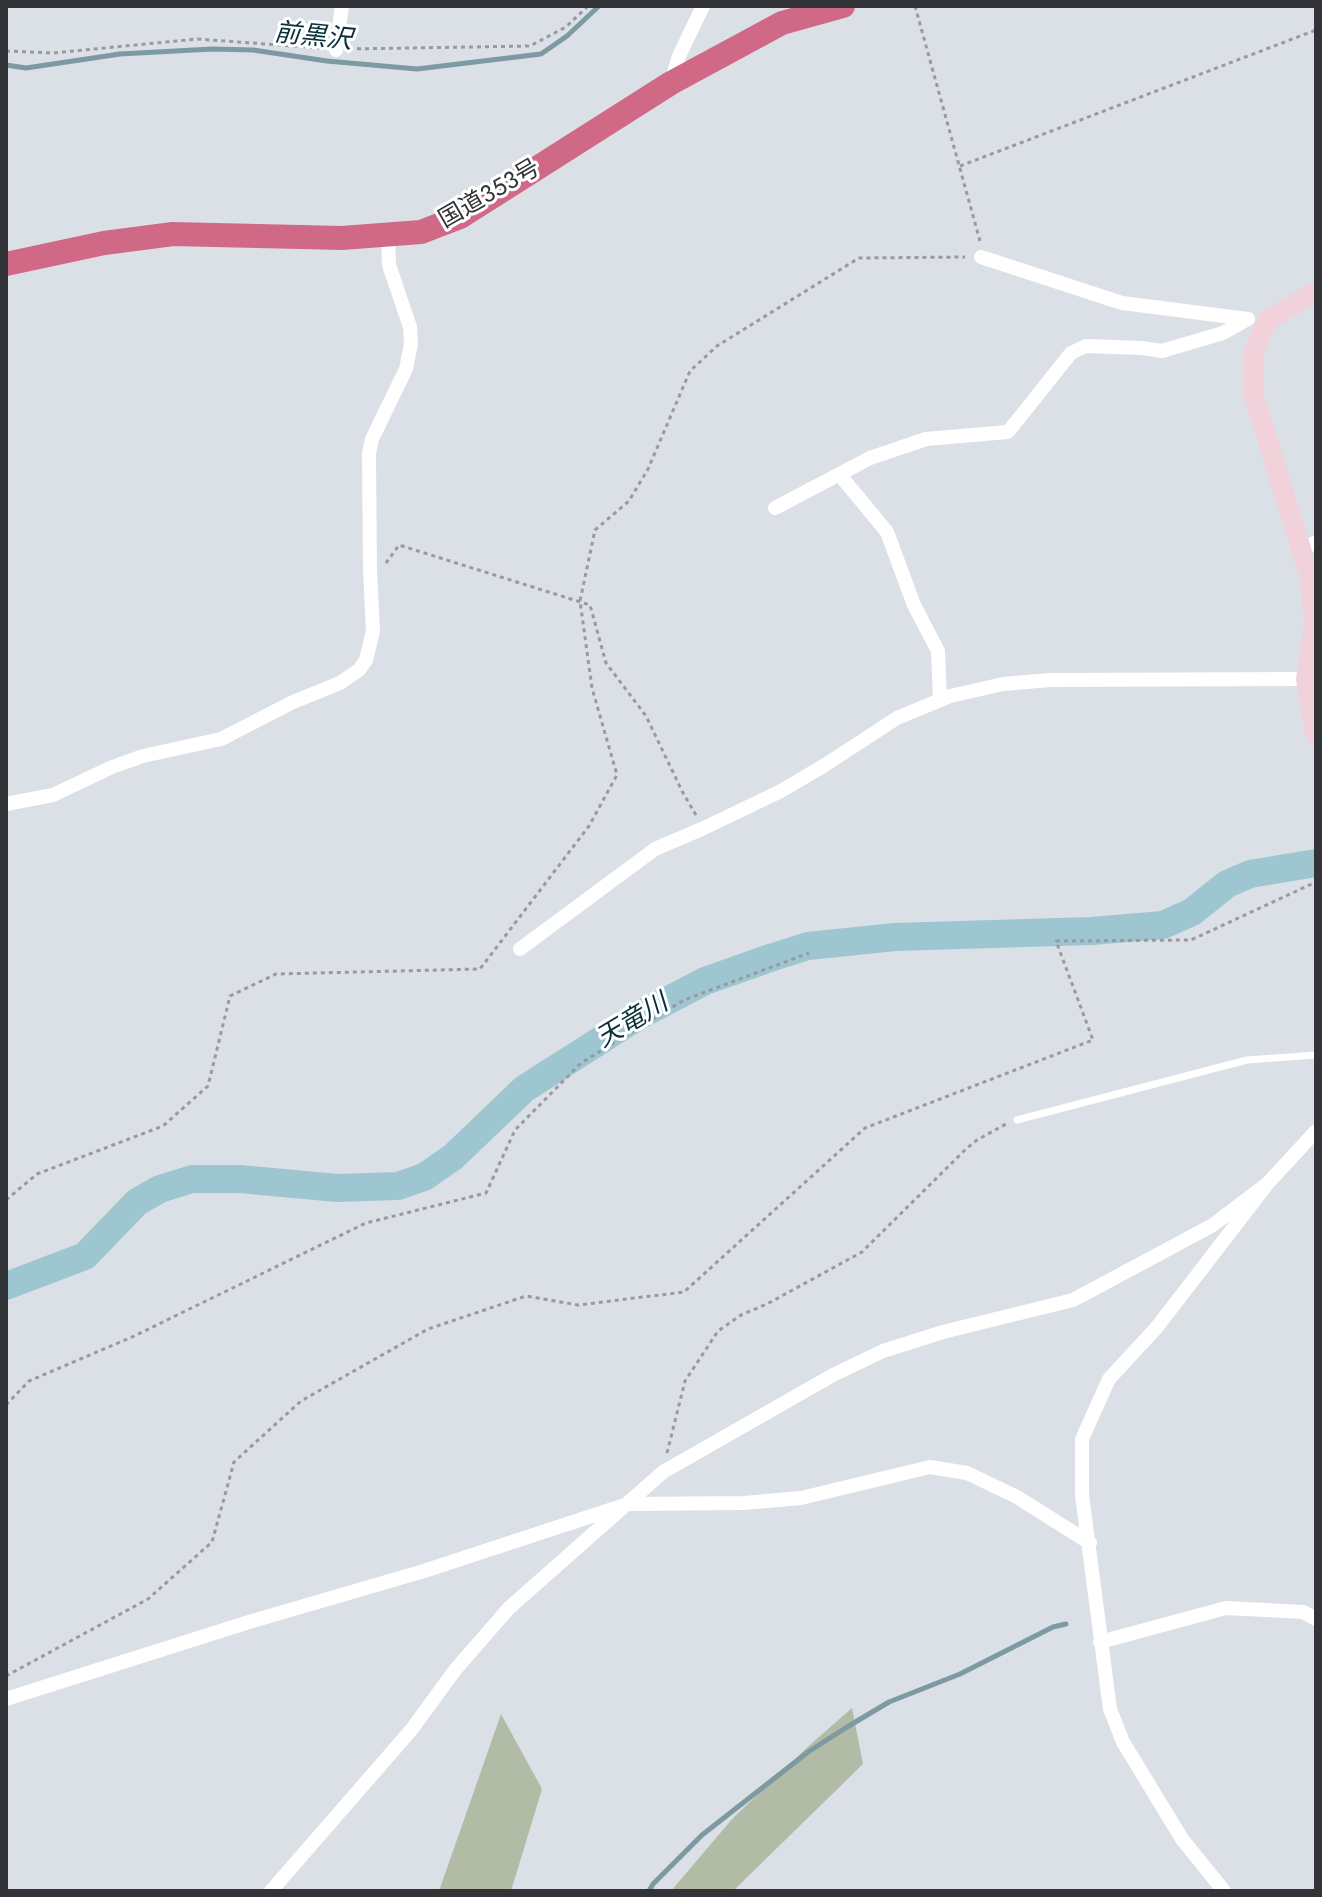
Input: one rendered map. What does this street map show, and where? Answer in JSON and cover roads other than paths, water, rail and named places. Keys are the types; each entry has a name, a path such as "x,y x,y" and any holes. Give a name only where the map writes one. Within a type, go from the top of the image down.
{"highway":[{"name":"国道353号","path":"6,264 104,243 173,234 388,236 421,232 460,217 671,83 782,23 843,6"}],"street":[{"path":"336,50 342,6"},
{"path":"671,83 679,56 703,6"},
{"path":"6,804 53,795 143,756 221,739 293,702 340,683 359,670 366,660 373,631 369,453 372,439 406,369 411,344 410,327 389,265 388,236"},
{"path":"981,257 1122,303 1257,320"},
{"path":"775,508 870,458 926,439 1008,432 1071,353 1086,346 1162,351 1257,320 1316,291"},
{"path":"1257,320 1254,396 1308,546 1314,624 1306,679 1316,736"},
{"path":"839,474 887,532 914,605 938,651 940,700"},
{"path":"520,949 655,849 781,791 897,718 940,700 1003,684 1050,680 1306,679"},
{"path":"1224,1891 1182,1839 1123,1742 1110,1709 1082,1495 1082,1439 1109,1379 1157,1327 1268,1183 1316,1131"},
{"path":"271,1891 412,1729 455,1670 509,1608 663,1472 833,1375 883,1351 943,1332 1073,1300 1213,1225 1268,1183"},
{"path":"6,1699 424,1571 628,1504 744,1503 801,1498 930,1467 967,1473 1017,1497 1090,1543"},
{"path":"1100,1642 1226,1608 1303,1612 1316,1619"}],"lane":[{"path":"1017,1120 1247,1060 1316,1055"}],"waterway":[{"name":"前黒沢","path":"6,65 26,68 120,54 212,49 253,50 327,61 417,69 541,54 567,36 599,6"},
{"name":"天竜川","path":"6,1286 85,1256 137,1202 160,1189 192,1179 240,1179 337,1188 398,1186 424,1177 453,1157 524,1089 640,1015 705,981 773,957 808,946 895,937 1092,931 1163,925 1192,912 1227,884 1250,874 1316,863"},
{"path":"649,1891 702,1835 808,1752 847,1727 889,1702 960,1674 1053,1627 1066,1624"}]}
